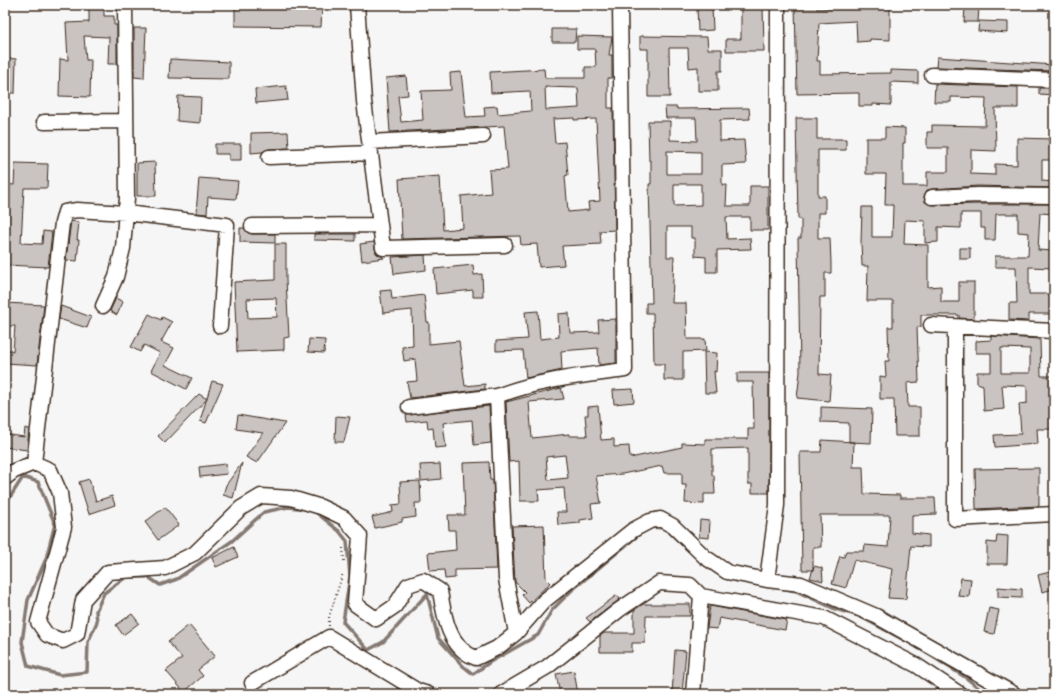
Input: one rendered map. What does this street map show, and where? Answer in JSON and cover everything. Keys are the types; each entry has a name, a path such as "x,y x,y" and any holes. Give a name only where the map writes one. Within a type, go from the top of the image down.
{"street":[{"path":"104,306 116,277 123,248 126,213 125,5"},
{"path":"357,5 370,148 383,248 505,246"},
{"path":"409,407 497,396 544,381 626,370 620,5"},
{"path":"767,580 777,505 778,5"},
{"path":"932,76 1054,80"},
{"path":"44,122 126,121"},
{"path":"270,157 483,136"},
{"path":"932,197 978,195 1054,196"},
{"path":"34,463 62,223 65,212 77,210 126,213 227,225 220,326"},
{"path":"252,226 380,225"},
{"path":"932,325 1054,331"},
{"path":"955,327 955,519 1054,514"},
{"path":"497,396 506,579 516,633"},
{"path":"5,478 14,471 34,463 50,470 60,492 64,527 38,622 47,635 63,640 77,634 83,600 108,572 165,568 195,553 241,508 261,496 291,498 321,507 344,518 360,536 359,567 355,604 376,619 395,606 408,585 423,580 440,591 442,609 450,634 465,654 476,658 497,648 516,633 544,601 633,530 650,521 660,519 673,526 705,557 728,572 767,580 801,584 876,616 1014,694"},
{"path":"507,692 547,667 619,610 659,583 690,584 702,596 824,618 916,665 960,694"},
{"path":"693,694 702,596"},
{"path":"252,683 329,637 418,691 428,694"}],"path":[{"path":"343,548 344,562"},
{"path":"329,637 329,617 345,569"}],"building":[{"path":"89,5 104,5 104,16 114,16 114,25 117,25 117,64 108,64 109,37 84,36 86,60 91,60 90,97 59,96 60,59 68,60 66,23 89,22"},
{"path":"741,5 763,5 764,51 726,51 726,39 741,39"},
{"path":"795,5 817,5 817,9 890,5 890,40 870,39 870,41 857,42 856,21 819,23 817,61 820,61 820,74 891,73 891,70 918,71 918,83 891,82 891,105 873,104 873,106 859,106 859,93 797,94"},
{"path":"235,6 322,7 321,27 235,26"},
{"path":"697,7 712,7 713,30 698,31"},
{"path":"965,7 979,7 978,22 964,22"},
{"path":"979,21 1008,22 1008,33 978,31"},
{"path":"134,28 146,28 144,78 134,77"},
{"path":"552,29 576,29 575,42 552,42"},
{"path":"577,36 612,37 609,55 612,55 612,78 608,78 608,108 613,108 615,230 600,231 601,244 562,246 564,265 539,267 537,244 521,245 520,236 402,239 399,179 440,176 443,230 463,228 461,196 491,193 489,170 508,169 504,126 390,132 386,78 406,76 408,95 398,96 401,122 423,120 421,91 451,90 450,73 461,72 466,117 485,116 484,107 497,106 498,114 531,111 530,91 491,93 490,72 544,69 545,78 585,78 585,67 596,67 595,49 577,49","holes":["545,87 578,88 579,108 546,110","574,118 574,120 596,119 600,201 588,202 589,210 568,212 565,176 568,175 565,142 555,143 553,119"]},
{"path":"640,36 707,37 708,49 722,49 722,71 718,71 718,91 698,91 698,67 689,68 688,48 669,48 670,97 648,97 648,49 640,49"},
{"path":"937,57 1054,65 1054,71 936,67"},
{"path":"5,58 16,59 15,93 5,93"},
{"path":"170,59 229,62 229,79 169,78"},
{"path":"935,84 1018,87 1018,108 995,108 996,151 971,150 971,174 995,175 995,164 1017,165 1017,138 1054,139 1054,160 1042,160 1042,181 1054,182 1054,188 978,186 932,189 927,190 924,197 925,202 932,205 1054,204 1054,214 1040,213 1038,250 1054,251 1054,268 1029,267 1029,294 1052,294 1052,314 1029,314 1029,321 1009,320 1009,303 1017,303 1016,267 995,267 995,256 1028,256 1029,233 1018,232 1018,214 996,214 995,240 985,240 985,228 981,228 981,213 961,213 961,228 938,227 938,242 925,243 925,221 905,220 904,244 928,245 928,287 941,286 941,302 959,302 959,282 974,282 974,319 959,318 959,315 921,315 921,327 917,327 919,382 907,383 908,407 920,407 920,436 895,436 894,399 880,399 880,376 886,377 885,361 889,361 888,327 893,327 893,301 867,301 868,266 862,266 861,242 862,207 872,207 872,237 892,237 893,205 885,205 886,174 866,174 866,138 885,138 885,127 905,128 905,143 903,143 903,186 927,186 927,172 948,172 948,148 927,148 927,132 932,132 932,125 985,126 986,98 951,97 951,102 934,102"},
{"path":"286,86 288,100 256,103 255,89"},
{"path":"1039,88 1054,88 1054,95 1039,94"},
{"path":"178,96 201,97 200,123 177,121"},
{"path":"665,107 677,107 677,109 749,108 750,119 720,120 720,141 744,140 746,164 722,165 722,185 727,185 726,206 750,206 750,186 768,186 768,230 750,230 750,217 726,217 727,239 750,238 751,249 717,250 717,272 706,272 706,257 695,256 695,238 691,238 691,227 667,227 667,257 674,257 672,303 686,303 687,339 705,339 706,351 683,352 683,380 664,380 664,364 654,364 653,313 646,313 646,303 652,303 649,184 651,184 651,161 649,161 648,121 670,121 670,140 697,141 696,118 666,118","holes":["667,151 701,152 701,174 667,174","674,184 701,184 701,205 674,206"]},
{"path":"796,118 817,118 817,139 846,139 846,150 818,150 818,196 825,196 825,213 818,213 818,238 830,238 831,263 831,273 825,273 825,297 820,297 819,374 831,375 829,401 797,398 800,372 798,238 801,238 801,219 798,219"},
{"path":"288,132 289,148 269,149 262,152 251,153 251,133"},
{"path":"215,144 241,144 241,160 229,160 229,154 215,154"},
{"path":"155,162 156,196 137,196 137,163"},
{"path":"15,163 48,164 47,188 24,188 21,243 42,244 43,231 52,232 48,267 5,265 5,184 14,185"},
{"path":"199,178 238,181 236,199 208,197 207,214 196,213"},
{"path":"71,221 79,222 77,261 66,260"},
{"path":"240,228 244,228 248,233 252,234 275,234 275,243 240,242"},
{"path":"314,234 355,234 355,241 314,240"},
{"path":"374,242 376,253 384,258 362,261 360,244"},
{"path":"275,244 286,244 289,337 284,338 284,350 237,352 234,282 275,280","holes":["276,298 277,317 248,318 247,299"]},
{"path":"960,248 970,248 970,259 960,259"},
{"path":"425,255 426,270 394,274 392,257"},
{"path":"473,265 474,275 482,274 483,297 473,297 473,290 436,294 434,269"},
{"path":"391,290 392,299 424,295 427,322 429,322 429,344 459,341 465,386 485,384 485,389 410,398 407,382 417,381 415,359 404,361 402,347 413,346 412,310 383,313 380,291"},
{"path":"116,298 123,302 117,315 110,311"},
{"path":"5,303 44,305 37,365 5,363 5,349 13,351 15,326 5,326"},
{"path":"61,306 91,317 87,328 59,319"},
{"path":"538,311 540,339 559,337 558,314 569,313 570,333 599,332 598,320 616,319 616,363 599,365 598,348 561,351 562,370 526,378 523,350 496,351 496,341 528,339 525,312"},
{"path":"149,314 161,320 162,317 172,322 161,342 174,348 165,365 192,378 186,389 151,371 160,353 144,345 140,352 131,347"},
{"path":"991,336 1040,339 1041,376 1054,376 1054,429 1037,429 1038,444 995,447 994,435 1021,434 1019,404 1027,403 1027,386 1002,385 1004,409 984,411 983,385 977,383 977,372 991,372 991,353 976,353 976,341 991,340","holes":["1001,348 1030,349 1030,373 1001,373"]},
{"path":"309,339 325,340 324,353 308,352"},
{"path":"704,352 717,353 716,372 714,371 716,393 705,393"},
{"path":"737,373 769,373 769,493 752,493 752,484 748,484 748,448 712,449 712,475 714,475 715,494 704,494 704,504 685,503 686,485 682,485 682,473 664,473 662,466 622,474 596,476 601,503 591,504 593,518 580,520 580,523 558,525 557,512 566,512 564,488 538,490 539,501 520,501 519,461 509,462 506,402 561,388 564,399 529,402 532,438 569,434 569,436 587,436 585,415 588,415 588,407 598,406 601,440 614,439 614,447 629,446 630,458 682,447 682,443 705,444 705,439 748,439 748,429 754,429 753,382 737,382","holes":["565,455 568,478 548,480 546,457"]},
{"path":"212,381 223,384 206,423 200,421"},
{"path":"633,389 634,402 614,404 613,390"},
{"path":"199,394 207,399 165,443 158,436"},
{"path":"489,406 491,443 474,445 472,420 443,423 446,447 435,448 433,428 428,429 427,420 407,422 406,415"},
{"path":"821,407 872,409 871,443 849,442 849,423 821,422"},
{"path":"238,415 285,423 257,463 246,457 263,433 236,429"},
{"path":"336,416 350,417 344,442 335,442"},
{"path":"25,428 29,429 27,450 5,447 5,434 24,437"},
{"path":"822,440 854,442 853,467 863,467 864,494 900,495 900,498 935,498 936,514 912,515 912,533 929,535 929,547 911,546 906,599 888,598 892,569 854,560 846,588 832,584 840,556 844,557 846,551 864,551 865,545 888,547 890,515 820,515 821,547 813,547 813,570 802,570 800,452 821,452"},
{"path":"489,462 490,480 493,480 497,569 455,570 455,578 445,579 444,570 430,571 428,553 456,550 455,530 449,530 448,515 465,515 463,463"},
{"path":"242,463 233,498 223,495 226,485"},
{"path":"226,464 227,474 200,477 199,467"},
{"path":"440,464 441,479 421,481 420,465"},
{"path":"1039,468 1039,506 976,509 975,469"},
{"path":"89,479 96,501 112,496 115,505 89,514 79,482"},
{"path":"420,481 421,503 415,503 416,517 402,519 402,522 375,528 372,517 393,512 392,505 401,504 400,482"},
{"path":"165,507 179,525 158,540 145,522"},
{"path":"700,520 710,521 709,538 699,537"},
{"path":"544,525 546,579 550,583 529,603 522,595 525,592 515,582 512,526"},
{"path":"997,535 1008,536 1007,564 987,564 987,542 996,543"},
{"path":"234,547 238,557 216,567 212,558"},
{"path":"814,566 822,568 823,581 810,578"},
{"path":"1054,571 1054,589 1042,592 1038,575"},
{"path":"961,578 971,579 969,597 958,596"},
{"path":"998,587 1022,589 1022,598 998,597"},
{"path":"617,595 620,599 590,622 586,618"},
{"path":"643,604 690,604 690,616 646,616 645,643 632,643 632,652 600,652 600,636 604,633 634,633 634,610"},
{"path":"710,606 787,620 785,630 719,618 717,629 707,628"},
{"path":"989,608 999,610 994,634 984,632"},
{"path":"132,614 139,623 123,635 116,625"},
{"path":"189,625 215,656 198,670 203,676 184,692 166,671 182,658 168,642"},
{"path":"675,650 686,651 682,694 672,694"},
{"path":"574,671 578,694 560,694 556,674"}],"waterway":[{"path":"5,505 23,477 38,482 55,524 46,559 28,600 22,642 28,666 60,675 87,672 88,642 97,622 96,611 104,593 126,577 148,577 160,585 177,579 232,541 264,512 288,507 307,509"},
{"path":"313,510 339,531 347,541 350,576 343,622 368,650 383,642 427,594 438,638 463,666 473,674 490,662 538,635 552,610 571,591 642,532"},
{"path":"648,527 665,528 686,548"},
{"path":"781,588 796,591 835,609 859,616 906,641"},
{"path":"917,647 965,677 986,694"}]}
